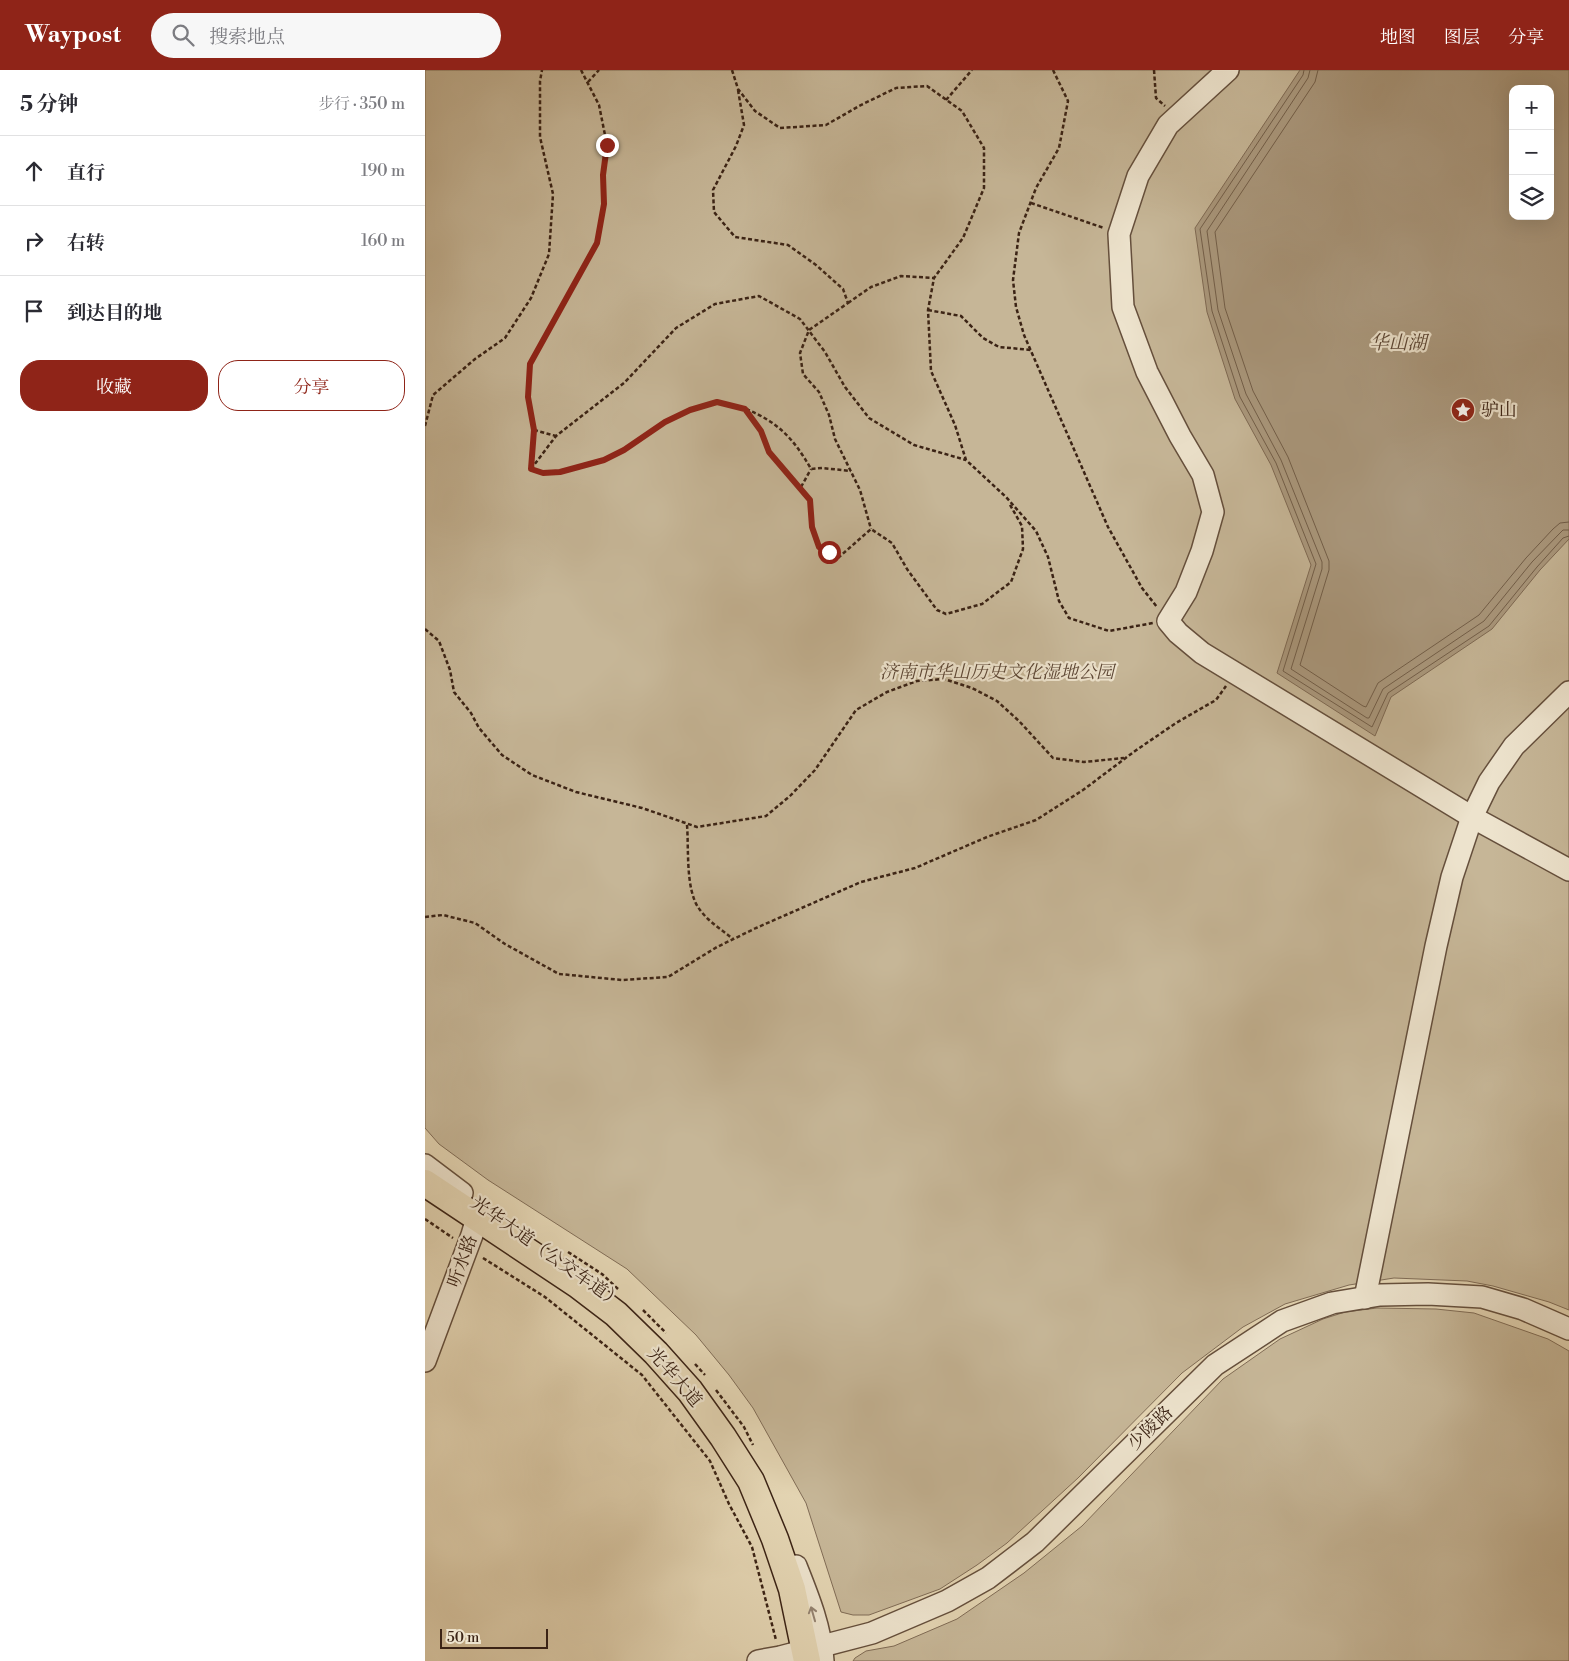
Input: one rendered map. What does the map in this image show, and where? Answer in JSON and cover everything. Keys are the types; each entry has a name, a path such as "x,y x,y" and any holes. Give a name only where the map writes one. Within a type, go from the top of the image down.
{"main road":[{"name":"光华大道","path":"425,1183 578,1285 616,1314 656,1353 690,1391 723,1437 751,1481 775,1539 792,1589 808,1655"}],"street":[{"path":"1228,70 1167,125 1138,176 1119,234 1123,308 1147,372 1180,436 1203,475 1213,512 1199,560 1186,592 1168,621 1177,633 1202,653 1471,817 1569,870"},
{"path":"1365,1298 1436,946 1452,877 1471,817 1489,782 1513,746 1569,692"},
{"name":"光华大道（公交车道）","path":"425,1165 437,1176 507,1224 573,1266 638,1318 666,1345 723,1416 771,1500 808,1597 808,1655"},
{"name":"听水路","path":"425,1361 477,1218"},
{"name":"少陵路","path":"758,1661 808,1655 872,1634 947,1601 988,1578 1035,1542 1215,1365 1282,1321 1332,1303 1365,1298 1427,1294 1482,1297 1523,1309 1569,1329"}],"path":[{"path":"425,426 433,395 475,359 505,338 531,298 549,254 553,194 540,137 539,81 542,70"},
{"path":"531,469 534,430 528,397 530,364 597,243 604,204 603,175 607,145 599,105 581,70"},
{"path":"588,82 599,70"},
{"path":"732,70 738,89 744,125 736,146 713,190 714,212 735,237 788,245 816,265 843,289 848,304"},
{"path":"946,100 972,70"},
{"path":"531,469 555,436 624,383 676,328 715,304 759,296 800,319 825,352 845,387 869,418 914,445 966,460 1006,498 1036,531 1048,557 1059,600 1069,618 1109,631 1168,621 1142,588 1109,527 1031,350 1016,307 1013,280 1019,233 1036,188 1059,148 1068,101 1053,70"},
{"path":"1154,70 1156,98 1166,108"},
{"path":"738,89 755,111 779,128 826,126 859,106 896,88 927,86 962,111 985,148 985,188 963,238 933,278 929,310 931,371 955,424 966,460"},
{"path":"1031,203 1119,234"},
{"path":"933,278 901,276 871,288 809,330 800,353 803,374 819,392 829,415 835,439 860,490 871,529 892,544 907,569 937,610 946,614 982,604 1011,582 1023,549 1022,526 1006,498"},
{"path":"929,310 961,316 983,338 999,347 1031,350"},
{"path":"531,469 543,473 560,472 604,460 624,450 665,422 690,410 717,402 763,416 790,437 811,469"},
{"path":"745,409 761,431 769,452 810,500 812,527 819,547 838,558 871,529"},
{"path":"534,430 555,436"},
{"path":"811,469 822,468 851,471"},
{"path":"801,488 811,469"},
{"path":"425,629 439,641 454,692 471,713 479,728 502,755 532,775 576,792 642,808 697,827 766,816 790,796 815,770 856,710 887,692 917,681 944,679 972,688 997,701 1019,721 1053,758 1084,762 1126,758"},
{"path":"425,917 443,915 475,923 505,944 559,974 622,980 668,977 733,939 861,882 915,868 987,837 1036,820 1083,790 1176,723 1216,700 1235,673"},
{"path":"687,825 691,889 699,909 733,939"},
{"path":"425,1219 467,1248 545,1296 642,1375 710,1461 729,1504 808,1655"}],"green space":[{"name":"济南市华山历史文化湿地公园","path":"425,70 1569,70 1569,1310 1549,1302 1493,1286 1467,1281 1394,1278 1349,1285 1285,1304 1243,1327 1182,1373 1078,1478 1007,1543 977,1565 940,1589 869,1615 853,1615 841,1612 806,1503 753,1408 696,1335 627,1269 488,1180 439,1144 425,1128"},
{"path":"1377,1308 1436,1309 1474,1313 1548,1339 1569,1351 1569,1661 853,1661 866,1651 894,1646 957,1619 1024,1573 1082,1526 1223,1379 1280,1339 1323,1319 1345,1312"}],"water":[{"name":"华山湖","path":"1300,70 1569,70 1569,539 1540,570 1492,629 1391,697 1375,736 1277,673 1311,565 1271,465 1235,399 1207,312 1195,228"}],"place":[{"name":"驴山","path":"1463,410"}],"route":[{"path":"607,145 603,175 604,204 597,243 530,364 528,397 534,430 531,469 543,473 560,472 604,460 624,450 665,422 690,410 717,402 745,409 761,431 769,452 810,500 812,527 819,547 829,552"}]}
